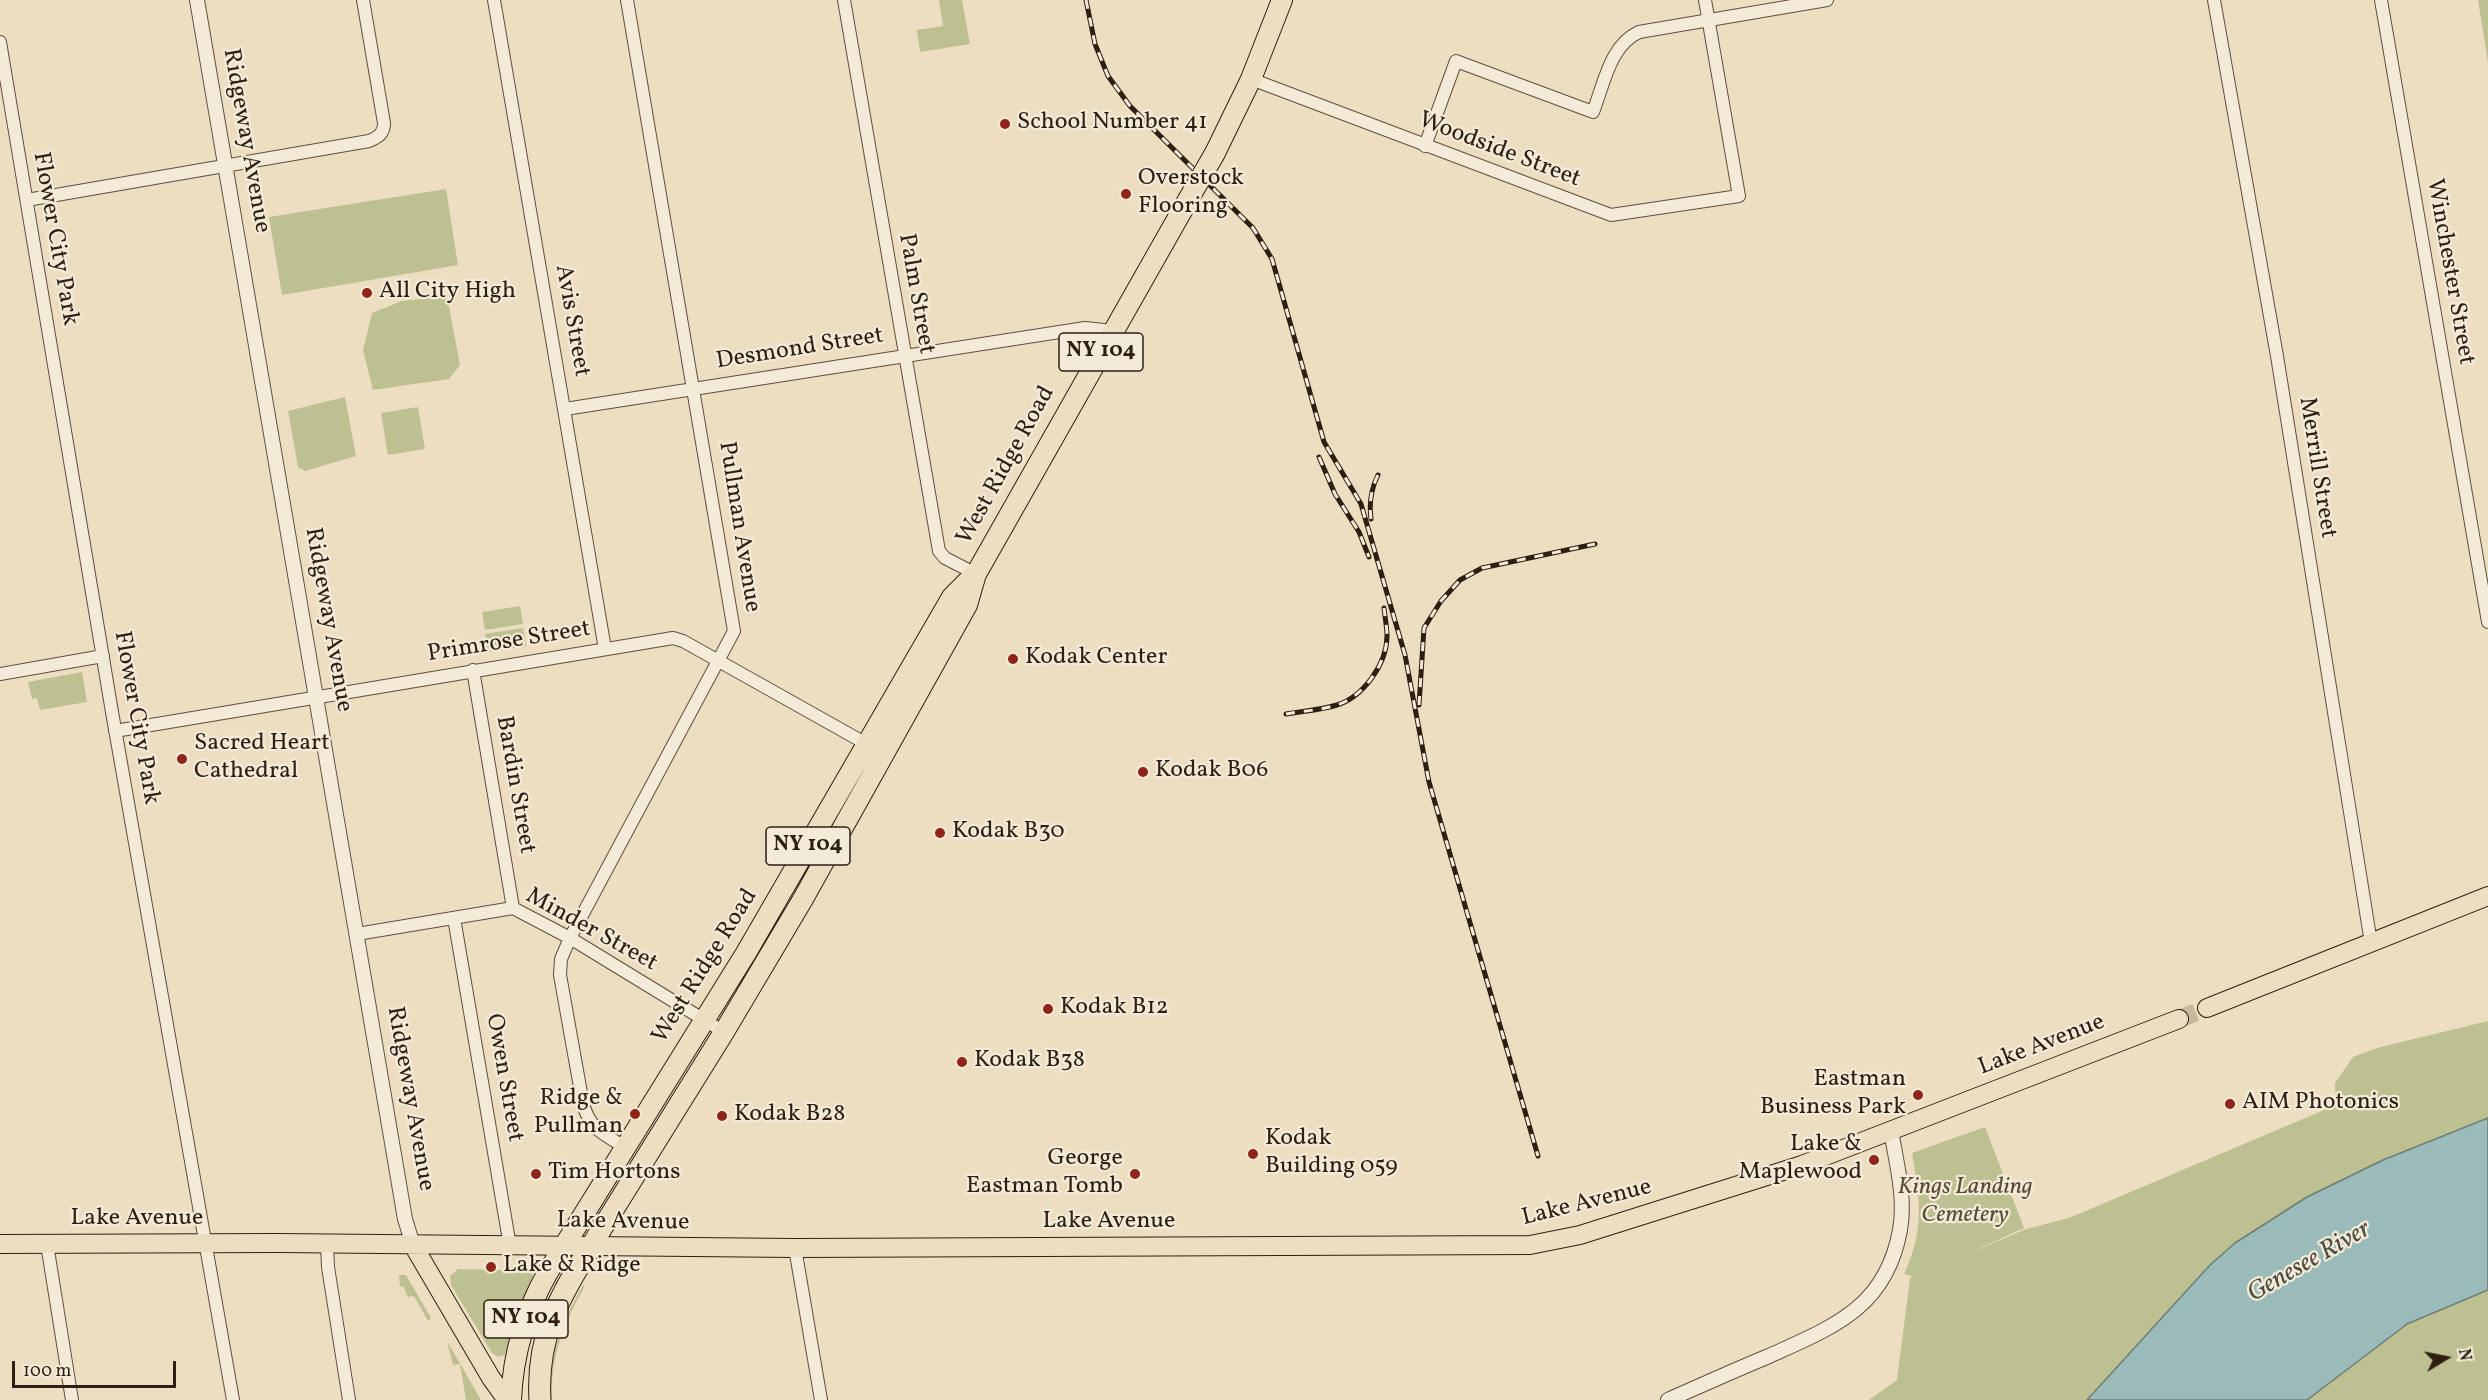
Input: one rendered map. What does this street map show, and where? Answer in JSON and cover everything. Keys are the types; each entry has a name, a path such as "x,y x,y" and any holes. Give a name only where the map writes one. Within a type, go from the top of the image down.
{"highway":[{"name":"West Ridge Road","path":"509,1400 515,1361 527,1316 542,1283 746,953 967,605 976,574 1215,153 1251,79 1282,0"},
{"name":"West Ridge Road","path":"540,1400 540,1368 549,1323 564,1290 724,1032 803,899 875,748"}],"main road":[{"path":"2207,1008 2488,896"},
{"name":"Lake Avenue","path":"0,1244 795,1248 1530,1245 1580,1235 1811,1162 2179,1019"},
{"name":"Ridgeway Avenue","path":"412,1245 492,1378 509,1400"}],"street":[{"name":"Ridgeway Avenue","path":"197,0 405,1219 412,1245"},
{"path":"27,200 378,138 383,131 384,123 363,0"},
{"name":"Avis Street","path":"494,0 605,649"},
{"name":"Pullman Avenue","path":"625,1147 600,1132 588,1120 583,1104 560,975 561,959 570,938 734,631 627,0"},
{"name":"Palm Street","path":"844,0 939,551 945,558 976,574"},
{"path":"1705,0 1708,20"},
{"path":"1425,146 1456,61 1593,112 1615,55 1629,36 1639,32 1827,0"},
{"name":"Merrill Street","path":"2214,0 2277,356 2371,943"},
{"name":"Winchester Street","path":"2381,0 2488,622"},
{"name":"Woodside Street","path":"1251,79 1611,215 1739,196 1708,20"},
{"name":"Flower City Park","path":"0,42 115,731 233,1400"},
{"name":"Desmond Street","path":"565,408 904,354 1085,328 1113,331"},
{"name":"Primrose Street","path":"115,731 673,638 875,748"},
{"path":"0,674 103,656"},
{"name":"Bardin Street","path":"473,670 513,908"},
{"name":"Minder Street","path":"357,934 513,908 570,938 724,1032"},
{"name":"Owen Street","path":"454,918 510,1246"},
{"path":"1668,1400 1826,1330 1852,1314 1863,1304 1882,1279 1896,1247 1900,1228 1902,1201 1891,1130"},
{"path":"47,1244 72,1400"},
{"path":"327,1244 328,1267 349,1400"},
{"path":"795,1248 820,1400"}],"green space":[{"path":"939,0 962,0 970,44 920,52 917,30 943,26"},
{"path":"2478,0 2488,0 2488,62"},
{"path":"446,189 458,265 282,295 269,217"},
{"path":"447,296 460,365 449,379 373,390 363,350 372,313 402,301"},
{"path":"345,397 356,456 305,471 298,467 288,411"},
{"path":"418,407 425,449 388,455 381,413"},
{"path":"520,606 523,624 485,630 482,612"},
{"path":"523,628 526,646 488,652 485,634"},
{"path":"82,672 87,702 40,710 37,698 32,699 28,682"},
{"name":"Kings Landing Cemetery","path":"2488,1021 2488,1118 2383,1160 2210,1265 2087,1400 1869,1400 1897,1380 1910,1278 1913,1277 1904,1274 1915,1243 1919,1214 1912,1153 1985,1127 2024,1228 1963,1256 2026,1229 2069,1218 2336,1105 2335,1083 2353,1057 2377,1048"},
{"path":"458,1269 529,1271 533,1275 505,1355 498,1357 492,1353 451,1285 450,1276"},
{"path":"399,1275 406,1275 431,1318 428,1321 414,1296 408,1297 403,1286 400,1287"},
{"path":"583,1285 585,1286 560,1341 553,1369 552,1400 548,1400 551,1368 558,1340"},
{"path":"2488,1290 2488,1400 2307,1400 2407,1324"},
{"path":"447,1341 481,1400 466,1400 460,1364 453,1365"}],"water":[{"name":"Genesee River","path":"2488,1118 2488,1290 2407,1324 2307,1400 2087,1400 2210,1265 2235,1243 2307,1197 2383,1160"}],"tunnel":[{"path":"2179,1019 2207,1008"}],"railway":[{"path":"1086,0 1095,44 1108,76 1130,106 1253,228 1272,259 1324,442 1361,504 1405,655 1429,782 1538,1156"},
{"path":"1319,457 1335,494 1359,532 1369,557"},
{"path":"1371,519 1371,497 1378,475"},
{"path":"1419,705 1424,628 1441,601 1460,580 1482,568 1595,544"},
{"path":"1286,714 1337,705 1347,701 1364,687 1378,668 1386,647 1384,608"}],"place":[{"name":"School Number 41","path":"1005,124"},
{"name":"Overstock Flooring","path":"1126,194"},
{"name":"All City High","path":"367,293"},
{"name":"Kodak Center","path":"1013,659"},
{"name":"Sacred Heart Cathedral","path":"182,759"},
{"name":"Kodak B06","path":"1143,772"},
{"name":"Kodak B30","path":"940,833"},
{"name":"Kodak B12","path":"1048,1009"},
{"name":"Kodak B38","path":"962,1062"},
{"name":"Eastman Business Park","path":"1918,1095"},
{"name":"AIM Photonics","path":"2230,1104"},
{"name":"Ridge & Pullman","path":"635,1114"},
{"name":"Kodak B28","path":"722,1116"},
{"name":"Kodak Building 059","path":"1253,1154"},
{"name":"Lake & Maplewood","path":"1874,1160"},
{"name":"Tim Hortons","path":"536,1174"},
{"name":"George Eastman Tomb","path":"1135,1174"},
{"name":"Lake & Ridge","path":"491,1267"}]}
